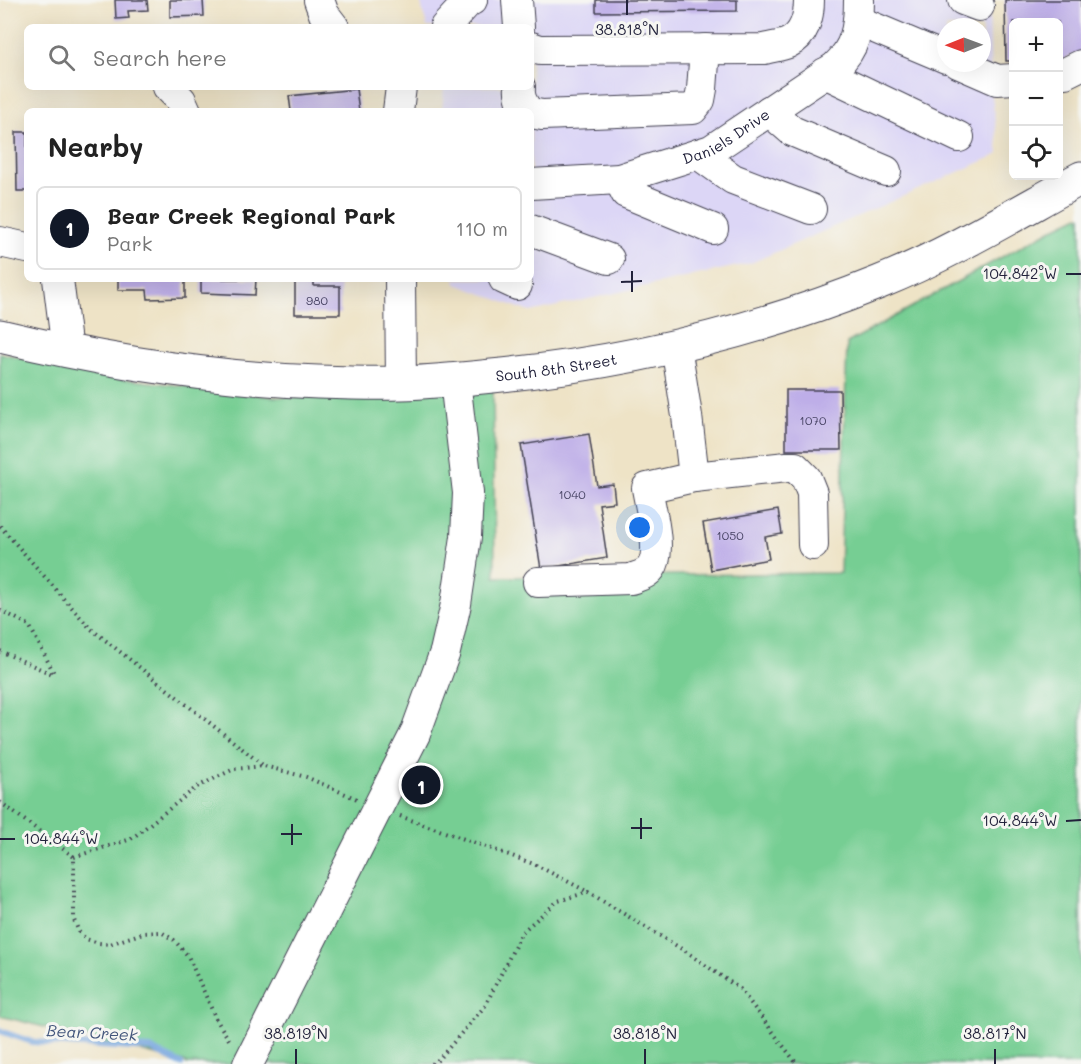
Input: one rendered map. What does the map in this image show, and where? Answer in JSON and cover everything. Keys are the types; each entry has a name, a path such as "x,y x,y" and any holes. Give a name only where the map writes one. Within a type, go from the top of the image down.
{"main road":[{"name":"South 8th Street","path":"0,336 185,372 267,380 401,384 580,365 740,331 817,306 927,261 1081,178"}],"street":[{"path":"319,0 324,14 332,24"},
{"path":"517,0 519,24"},
{"path":"534,48 540,50 764,49 789,43 802,32 809,11 809,0"},
{"path":"448,24 469,1"},
{"path":"858,10 937,53"},
{"name":"Daniels Drive","path":"534,184 620,179 711,150 825,74 845,58 857,31 858,10"},
{"path":"534,113 543,115 693,109 700,100 705,49"},
{"path":"1063,73 1081,65"},
{"path":"979,72 997,80 1009,79"},
{"path":"825,74 959,137"},
{"path":"171,90 181,100 185,108"},
{"path":"398,108 401,90"},
{"path":"520,90 519,96 527,108"},
{"path":"769,111 792,131 886,171"},
{"path":"698,154 733,179 812,209"},
{"path":"620,179 626,193 713,229"},
{"path":"534,231 609,259"},
{"path":"0,242 24,247"},
{"path":"58,282 68,351"},
{"path":"400,282 401,384"},
{"path":"676,346 694,477"},
{"path":"240,1055 378,808 415,734 445,652 456,604 466,537 468,493 455,380"},
{"path":"538,582 631,579 645,574 652,567 656,558 657,546 646,488 694,477 795,467 806,478 812,493 813,544"}],"path":[{"path":"0,526 90,628 264,766"},
{"path":"0,610 29,625 55,675 0,651"},
{"path":"74,857 131,839 197,787 234,769 264,766 306,777 378,808 534,864 588,892 685,951 740,989 797,1064"},
{"path":"0,802 74,857"},
{"path":"74,857 74,920 79,932 86,939 110,944 143,933 161,932 174,940 188,956 216,1019 240,1055"},
{"path":"432,1064 485,1006 522,932 558,901 588,892"}],"shaded area":[{"path":"420,0 989,0 989,18 937,18 937,72 991,72 999,154 751,263 530,312 456,282 534,282 534,108 442,108 444,90 534,90 534,24 426,24"}],"green space":[{"path":"1081,215 1081,1064 187,1064 0,1016 0,353 107,377 275,397 351,398 493,385 495,577 840,573 847,343"}],"building":[{"path":"115,0 147,0 148,10 128,11 129,18 116,19"},
{"path":"170,0 203,0 204,16 170,17"},
{"path":"596,0 737,0 737,11 596,12"},
{"path":"1005,0 1081,0 1081,52 1063,60 1063,18 1009,18 1009,61 1006,61"},
{"path":"356,90 359,108 291,108 289,96"},
{"path":"16,132 24,132 24,191 17,191"},
{"path":"118,282 185,282 185,298 148,299 147,290 118,290"},
{"path":"201,282 256,282 255,295 201,293"},
{"path":"295,282 314,282 314,286 340,286 340,314 295,314"},
{"path":"786,390 840,390 841,450 786,450"},
{"path":"589,434 597,486 613,484 615,502 599,504 607,558 541,569 521,445"},
{"path":"778,510 782,534 765,537 769,559 711,570 703,523"}],"waterway":[{"name":"Bear Creek","path":"0,1031 32,1042 151,1049 181,1064"}],"place":[{"name":"Bear Creek Regional Park","path":"421,785"}]}
